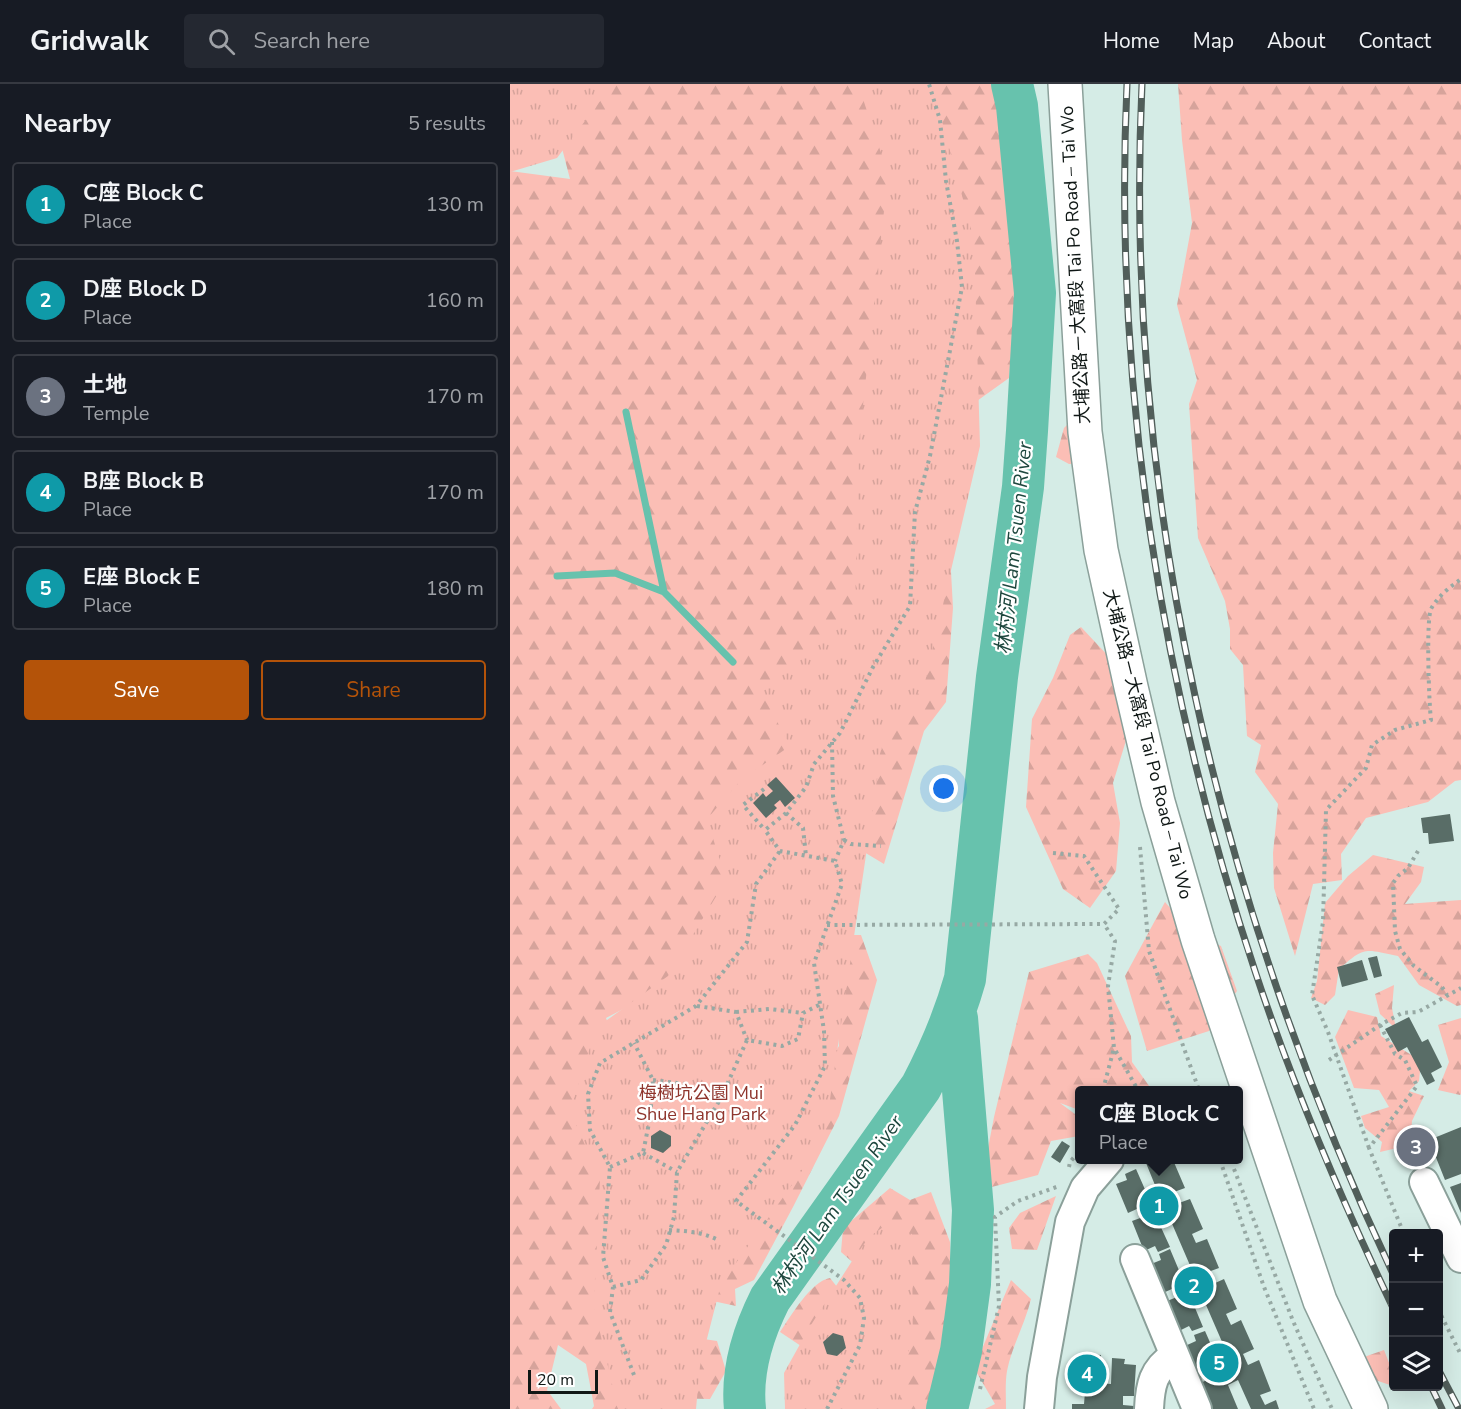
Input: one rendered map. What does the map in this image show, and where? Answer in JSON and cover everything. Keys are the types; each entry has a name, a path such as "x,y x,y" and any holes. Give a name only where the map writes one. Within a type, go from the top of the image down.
{"main road":[{"name":"大埔公路－大窩段 Tai Po Road – Tai Wo","path":"1065,84 1082,401 1092,495 1101,550 1170,846 1240,1086"},
{"name":"大埔公路－大窩段 Tai Po Road – Tai Wo","path":"1245,1102 1320,1301 1371,1409"}],"street":[{"path":"1040,1409 1042,1377 1070,1222 1085,1188 1106,1164"},
{"path":"1424,1182 1461,1258"},
{"path":"1135,1258 1197,1409"},
{"path":"1149,1409 1152,1379 1164,1362 1174,1356"}],"path":[{"path":"765,830 786,813 806,787 814,764 840,733 873,667 910,606 915,512 932,444 962,287 957,241 946,181 940,120 929,84"},
{"path":"1402,1229 1369,1148 1328,1032 1312,995 1323,922 1326,810 1366,768 1372,745 1395,730 1431,720 1429,701 1430,611 1439,597 1461,579"},
{"path":"827,1409 860,1345 864,1318 860,1298 844,1280 736,1201 795,1125 825,1066 824,1031 814,963 842,884 835,861 844,840 832,796 832,742"},
{"path":"764,789 743,805 780,851 835,861"},
{"path":"786,813 804,828 806,856"},
{"path":"844,840 851,844 881,846"},
{"path":"634,1375 610,1312 613,1287 603,1257 610,1167 590,1130 588,1094 600,1063 696,1006 747,942 756,884 780,851"},
{"path":"1418,851 1408,868 1393,883 1395,931 1400,949 1414,966 1442,987 1447,995"},
{"path":"827,925 1104,924 1119,909 1084,856 1053,853"},
{"path":"1104,924 1115,941 1108,986 1114,1048 1104,1086"},
{"path":"1329,1060 1380,1025 1402,1013 1418,1012 1461,988"},
{"path":"696,1006 736,1012 770,1009 803,1013 819,1005"},
{"path":"613,1287 641,1280 666,1245 674,1217 677,1172 722,1098 747,1040 736,1012"},
{"path":"747,1040 782,1046 798,1039 803,1013"},
{"path":"1369,1148 1418,1086 1405,1060 1395,1054 1380,1025"},
{"path":"634,1043 653,1080 650,1118 643,1153"},
{"path":"1114,1048 1136,1086"},
{"path":"1196,1078 1198,1086"},
{"path":"653,1080 685,1084 697,1094 722,1098"},
{"path":"610,1167 643,1153"},
{"path":"643,1153 677,1172"},
{"path":"1221,1164 1264,1287 1314,1409"},
{"path":"1234,1168 1293,1321 1332,1409"},
{"path":"980,1389 999,1306 995,1217 1018,1201 1065,1184"},
{"path":"669,1230 705,1234 718,1240"},
{"path":"1443,1319 1461,1355"}],"green space":[{"path":"510,84 995,84 1010,145 1019,265 1009,378 970,406 947,498 953,608 946,702 924,731 884,864 804,816 745,827 700,969 606,1018 624,1067 816,1080 839,1046 831,946 839,935 861,935 877,980 839,1116 754,1280 735,1289 736,1306 708,1300 639,1409 592,1409 594,1406 586,1364 558,1345 547,1390 561,1409 510,1409 510,171 570,179 551,106"},
{"path":"510,84 613,84 557,158 510,172"},
{"name":"梅樹坑公園 Mui Shue Hang Park","path":"858,84 932,84 974,240 980,446 924,686 884,733 824,1140 721,1284 700,1366 696,1409 618,1409 594,1307 600,1179 570,1111 596,1028 668,976 726,880 707,819 741,780 790,746 761,691 855,610 859,442 888,174"},
{"path":"1178,84 1461,84 1461,780 1455,781 1428,802 1366,818 1341,854 1342,880 1313,884 1295,956 1274,888 1273,853 1278,804 1255,772 1261,745 1247,736 1243,665 1230,649 1230,629 1225,601 1198,538 1189,404 1197,380 1177,305 1192,223"},
{"path":"1068,424 1081,432 1090,463 1069,464 1056,457 1064,428"},
{"path":"1081,627 1111,659 1132,721 1113,783 1120,823 1116,871 1090,908 1063,889 1026,807 1032,719 1053,678 1070,635"},
{"path":"1373,855 1424,867 1421,882 1405,904 1461,900 1461,1005 1457,1006 1419,985 1398,956 1371,951 1354,956 1339,969 1335,995 1325,1005 1311,998 1317,981 1325,903 1348,876"},
{"path":"1165,902 1191,932 1221,946 1237,991 1209,1031 1147,1051 1125,976"},
{"path":"1088,954 1097,963 1131,1036 1132,1062 1149,1086 1075,1086 1075,1109 1060,1103 1075,1114 1075,1137 1051,1141 1038,1175 980,1190 994,1117 1029,972"},
{"path":"1394,985 1392,1008 1396,1029 1380,1014 1375,994"},
{"path":"1348,1010 1377,1017 1381,1036 1421,1061 1419,1081 1409,1091 1424,1096 1412,1121 1410,1145 1380,1152 1382,1142 1365,1128 1361,1116 1389,1107 1379,1090 1354,1088 1335,1037"},
{"path":"1461,1018 1460,1095 1438,1090 1449,1062 1438,1025"},
{"path":"890,1188 910,1200 931,1192 950,1242 951,1291 943,1336 938,1391 933,1409 835,1409 874,1281 841,1252 843,1228"},
{"path":"1056,1196 1037,1250 1012,1249 1009,1228 1020,1213"},
{"path":"886,1225 912,1234 913,1328 898,1409 785,1409 784,1373 809,1328 852,1261 869,1237"},
{"path":"830,1278 853,1307 825,1362 780,1332 809,1292 816,1285"},
{"path":"1011,1280 1031,1299 1007,1371 1006,1409 985,1409 995,1404 974,1368"},
{"path":"684,1336 717,1341 726,1371 710,1399 661,1398"},
{"path":"1384,1350 1389,1363 1389,1385 1372,1379 1364,1357"}],"building":[{"path":"776,777 795,798 785,807 780,800 774,805 777,808 766,818 753,803 763,793 766,797 773,791 767,785"},
{"path":"1450,814 1454,841 1429,844 1428,833 1423,833 1421,818"},
{"path":"1377,956 1382,976 1374,978 1368,958"},
{"path":"1362,960 1368,980 1342,987 1337,967"},
{"path":"1409,1017 1422,1042 1428,1039 1442,1067 1431,1073 1435,1081 1427,1085 1407,1047 1398,1052 1385,1029"},
{"path":"1461,1127 1461,1174 1445,1180 1429,1140"},
{"path":"660,1130 671,1136 671,1146 663,1153 651,1148 651,1136"},
{"path":"1062,1141 1070,1146 1060,1163 1051,1157"},
{"path":"1146,1164 1175,1164 1185,1188 1174,1192 1179,1203 1190,1199 1203,1229 1192,1234 1196,1243 1207,1239 1219,1268 1208,1272 1213,1284 1224,1279 1237,1309 1226,1314 1231,1325 1241,1320 1254,1349 1243,1354 1248,1365 1259,1360 1271,1391 1260,1395 1265,1405 1276,1400 1279,1409 1251,1409 1238,1380 1228,1385 1238,1409 1211,1409 1200,1383 1212,1378 1208,1370 1197,1374 1185,1346 1196,1341 1194,1335 1205,1331 1216,1356 1226,1351 1203,1298 1193,1303 1203,1327 1192,1331 1189,1326 1179,1331 1167,1301 1177,1297 1174,1288 1163,1293 1151,1264 1161,1260 1159,1254 1170,1249 1181,1275 1192,1270 1170,1219 1159,1223 1170,1247 1158,1252 1155,1246 1144,1251 1132,1221 1143,1217 1139,1208 1128,1213 1116,1184 1127,1180 1125,1174 1136,1169 1147,1194 1157,1190"},
{"path":"1461,1183 1461,1213 1450,1187"},
{"path":"833,1333 843,1336 846,1348 837,1356 827,1354 823,1342"},
{"path":"1087,1354 1101,1355 1100,1383 1111,1384 1112,1358 1125,1359 1124,1364 1136,1365 1134,1396 1123,1396 1123,1405 1134,1406 1133,1409 1072,1409 1072,1404 1084,1404 1085,1392 1073,1391 1074,1359 1086,1359"}],"waterway":[{"name":"林村河 Lam Tsuen River","path":"745,1409 745,1380 750,1352 758,1325 770,1299 921,1087 946,1034 965,979 997,677 1023,487 1035,293 1017,106 1012,84"},
{"path":"626,412 664,592 733,662"},
{"path":"557,576 615,573 664,592"},
{"name":"林村河 Lam Tsuen River","path":"947,1409 961,1351 970,1284 973,1210 957,1018"}],"railway":[{"path":"1127,84 1125,197 1128,310 1137,423 1151,535 1170,647 1194,757 1223,867 1256,974 1286,1060 1320,1144 1389,1299"},
{"path":"1142,84 1140,238 1149,392 1167,544 1195,695 1232,844 1278,990 1332,1135 1389,1265"},
{"path":"1443,1379 1459,1409"},
{"path":"1433,1391 1442,1409"}],"place":[{"name":"土地","path":"1416,1147"},
{"name":"C座 Block C","path":"1159,1206"},
{"name":"D座 Block D","path":"1194,1286"},
{"name":"E座 Block E","path":"1219,1363"},
{"name":"B座 Block B","path":"1087,1374"}]}
